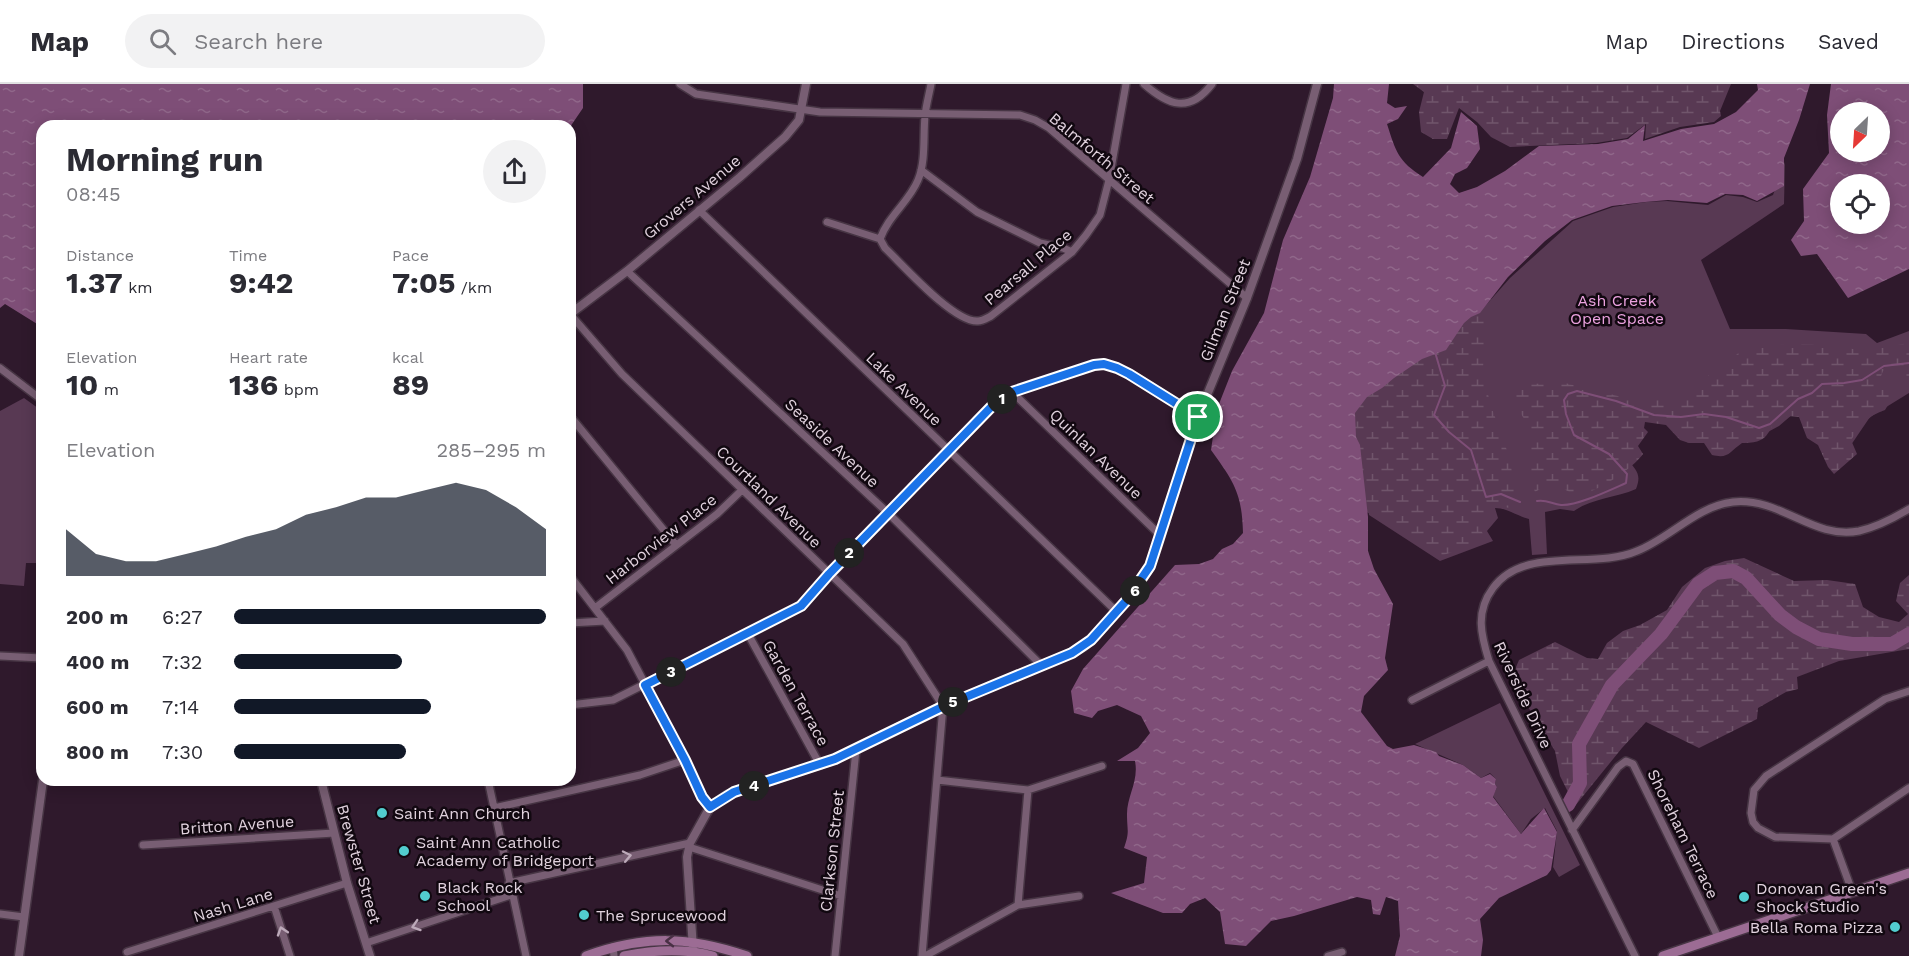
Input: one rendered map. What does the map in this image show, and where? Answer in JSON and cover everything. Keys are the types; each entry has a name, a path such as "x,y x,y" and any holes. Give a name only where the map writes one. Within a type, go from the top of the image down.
{"main road":[{"path":"1663,956 1909,873"},
{"path":"1890,879 1909,878"},
{"path":"586,956 654,941 691,941 707,952"},
{"path":"624,956 665,951 747,956"}],"street":[{"name":"Balmforth Street","path":"680,84 696,94 820,112 1020,115 1035,120 1049,128 1247,298"},
{"name":"Grovers Avenue","path":"576,309 627,271 740,177 784,137 799,120 806,84"},
{"path":"826,222 880,238 885,225 912,192 921,170 925,113 931,84"},
{"name":"Pearsall Place","path":"880,238 885,248 947,308 965,319 978,321 991,316 1072,252 1100,215 1109,180 1126,84"},
{"path":"1144,84 1161,98 1175,104 1184,104 1196,99 1212,84"},
{"name":"Gilman Street","path":"693,952 687,865 690,845 710,807 734,792 820,765 856,750 944,706 1083,647 1117,612 1143,578 1161,536 1198,417 1247,298 1297,159 1317,84"},
{"path":"921,170 977,212 1040,243 1072,252"},
{"name":"Lake Avenue","path":"699,210 1117,612"},
{"name":"Seaside Avenue","path":"627,271 888,513 1041,665"},
{"name":"Courtland Avenue","path":"576,321 622,374 903,644 944,706"},
{"path":"576,704 613,700 801,606 829,574 995,403 1012,392 1094,365 1109,365 1129,374 1198,417"},
{"path":"0,369 36,396"},
{"name":"Quinlan Avenue","path":"1012,392 1161,536"},
{"path":"576,423 676,545"},
{"name":"Harborview Place","path":"595,608 717,514 742,490"},
{"name":"Riverside Drive","path":"1635,956 1489,661 1480,632 1481,613 1494,586 1509,572 1525,565 1604,559 1630,554 1660,541 1708,509 1732,502 1762,503 1816,526 1841,532 1867,529 1909,509"},
{"path":"576,584 627,650 702,797 710,807"},
{"path":"576,623 605,621"},
{"name":"Garden Terrace","path":"748,633 820,765"},
{"path":"0,656 36,658"},
{"path":"1412,700 1489,661"},
{"path":"1909,691 1885,699 1766,776 1754,790 1751,813 1753,822 1765,833 1774,837 1833,839 1909,788"},
{"path":"924,956 944,706"},
{"name":"Clarkson Street","path":"835,956 856,750"},
{"path":"494,808 640,775 685,760"},
{"name":"Shoreham Terrace","path":"1572,830 1618,767 1626,761 1633,764 1718,937"},
{"path":"937,780 1028,790 1102,766"},
{"path":"19,956 42,786"},
{"name":"Brewster Street","path":"322,786 347,883 370,956"},
{"path":"489,786 526,956"},
{"path":"1018,905 1028,790"},
{"name":"Britton Avenue","path":"143,845 334,833"},
{"path":"1833,839 1852,891"},
{"path":"509,883 690,845 841,896"},
{"name":"Nash Lane","path":"127,952 347,883"},
{"path":"366,943 511,895"},
{"path":"924,956 1018,905 1079,896"},
{"path":"274,906 290,956"},
{"path":"0,914 24,917"},
{"path":"1328,956 1342,952"}],"green space":[{"path":"1413,84 1731,84 1720,111 1721,116 1714,122 1680,127 1645,139 1646,124 1627,138 1596,143 1510,147 1491,137 1459,108 1447,139 1433,139 1421,132 1419,112 1424,92"},
{"name":"Ash Creek Open Space","path":"1785,162 1784,204 1701,260 1730,329 1786,329 1866,334 1877,343 1909,331 1909,393 1870,417 1834,470 1806,420 1793,414 1766,433 1635,416 1627,459 1638,476 1636,489 1588,503 1574,511 1560,509 1545,512 1547,554 1532,555 1529,519 1499,508 1495,508 1498,518 1487,531 1493,541 1440,561 1369,515 1361,446 1510,278 1573,221 1613,207 1646,202 1667,201 1708,205 1726,195 1757,202 1773,195"},
{"path":"1477,309 1487,316 1483,372 1490,403 1510,459 1517,510 1501,506 1488,507 1490,514 1481,530 1486,540 1441,556 1400,528 1360,509 1352,409 1363,395"},
{"path":"1909,343 1909,381 1898,368 1883,371 1881,376 1891,396 1888,405 1885,410 1869,418 1858,430 1851,440 1857,454 1834,474 1828,467 1818,445 1807,438 1799,417 1789,416 1778,420 1765,437 1753,442 1742,443 1722,456 1712,455 1704,443 1689,443 1680,440 1666,425 1645,422 1644,428 1648,432 1638,446 1643,454 1613,479 1586,493 1573,494 1559,486 1550,485 1535,492 1531,476 1529,431 1516,406 1515,388 1526,384 1565,383 1626,398 1682,399 1710,374 1724,370 1737,354 1746,350 1798,344 1832,345 1863,351"},
{"path":"24,398 36,407 36,563 26,563 24,586 0,584 0,411"},
{"path":"1744,558 1794,581 1827,580 1855,584 1863,607 1879,617 1899,622 1908,614 1896,601 1900,583 1909,575 1909,649 1839,661 1797,677 1798,689 1786,692 1758,708 1757,719 1699,748 1646,722 1575,806 1560,776 1555,751 1511,679 1519,660 1555,642 1587,658 1598,659 1607,643 1623,631 1640,625 1667,610 1682,587 1705,568 1725,561"},
{"path":"1500,703 1580,865 1559,877 1553,867 1557,831 1545,808 1531,819 1521,834 1493,796 1497,787 1496,779 1490,773 1481,778 1463,765 1415,744"}],"water":[{"path":"0,84 583,84 583,108 575,120 36,120 36,323 5,304 0,308"},
{"path":"1334,84 1389,84 1387,103 1395,108 1407,106 1398,119 1387,124 1393,142 1403,161 1423,177 1451,148 1461,112 1477,126 1480,149 1467,168 1455,174 1450,184 1459,193 1477,187 1505,171 1539,146 1598,144 1628,139 1645,125 1643,141 1681,129 1714,124 1736,112 1758,90 1757,84 1810,84 1784,158 1784,186 1757,201 1743,195 1725,194 1707,203 1668,200 1645,202 1612,206 1572,220 1545,241 1508,277 1480,313 1464,323 1446,350 1422,359 1394,378 1367,397 1355,413 1356,437 1360,445 1368,517 1368,551 1374,569 1393,604 1385,658 1388,670 1364,696 1361,712 1387,746 1393,749 1414,745 1436,752 1439,756 1463,765 1481,778 1490,774 1496,779 1497,787 1493,797 1521,834 1544,808 1557,832 1551,870 1547,875 1499,898 1480,919 1483,940 1481,956 1395,956 1400,936 1398,901 1386,897 1380,915 1373,914 1371,900 1357,897 1271,921 1246,946 1225,944 1220,912 1205,898 1190,904 1182,913 1163,913 1111,893 1144,883 1147,857 1124,848 1128,834 1127,814 1135,775 1135,761 1117,761 1138,748 1150,733 1141,716 1117,705 1098,711 1092,718 1074,713 1071,691 1083,669 1175,565 1199,564 1213,559 1243,533 1241,508 1235,488 1211,450 1217,409 1232,371 1264,313 1283,240 1310,177 1333,98"},
{"path":"1831,84 1909,84 1909,269 1848,298 1817,254 1801,256 1791,240 1804,221 1803,189 1829,153 1827,115"}],"waterway":[{"path":"1435,352 1445,386 1434,415 1449,432 1471,450 1486,497 1501,494 1520,502"},
{"path":"1537,501 1568,505 1626,483 1627,474 1609,454 1574,435 1566,414 1564,400 1568,394 1577,391 1616,401 1654,415 1681,417 1704,414 1726,417 1759,428 1770,424 1798,399 1812,393 1822,384 1862,380 1884,366 1909,363"},
{"path":"1568,805 1580,783 1579,744 1612,685 1661,634 1698,584 1715,573 1733,571 1746,578 1780,615 1796,627 1819,639 1852,644 1892,644 1909,634"}],"place":[{"name":"Saint Ann Church","path":"382,813"},
{"name":"Saint Ann Catholic Academy of Bridgeport","path":"404,851"},
{"name":"Black Rock School","path":"425,896"},
{"name":"Donovan Green's Shock Studio","path":"1744,897"},
{"name":"The Sprucewood","path":"584,915"},
{"name":"Bella Roma Pizza","path":"1895,927"}],"route":[{"path":"1104,364 1129,374 1198,417 1150,566 1136,589 1083,647 944,706 820,765 734,792 710,807 702,797 645,685 801,606 829,574 995,403 1012,392 1094,365 1104,364"}]}
